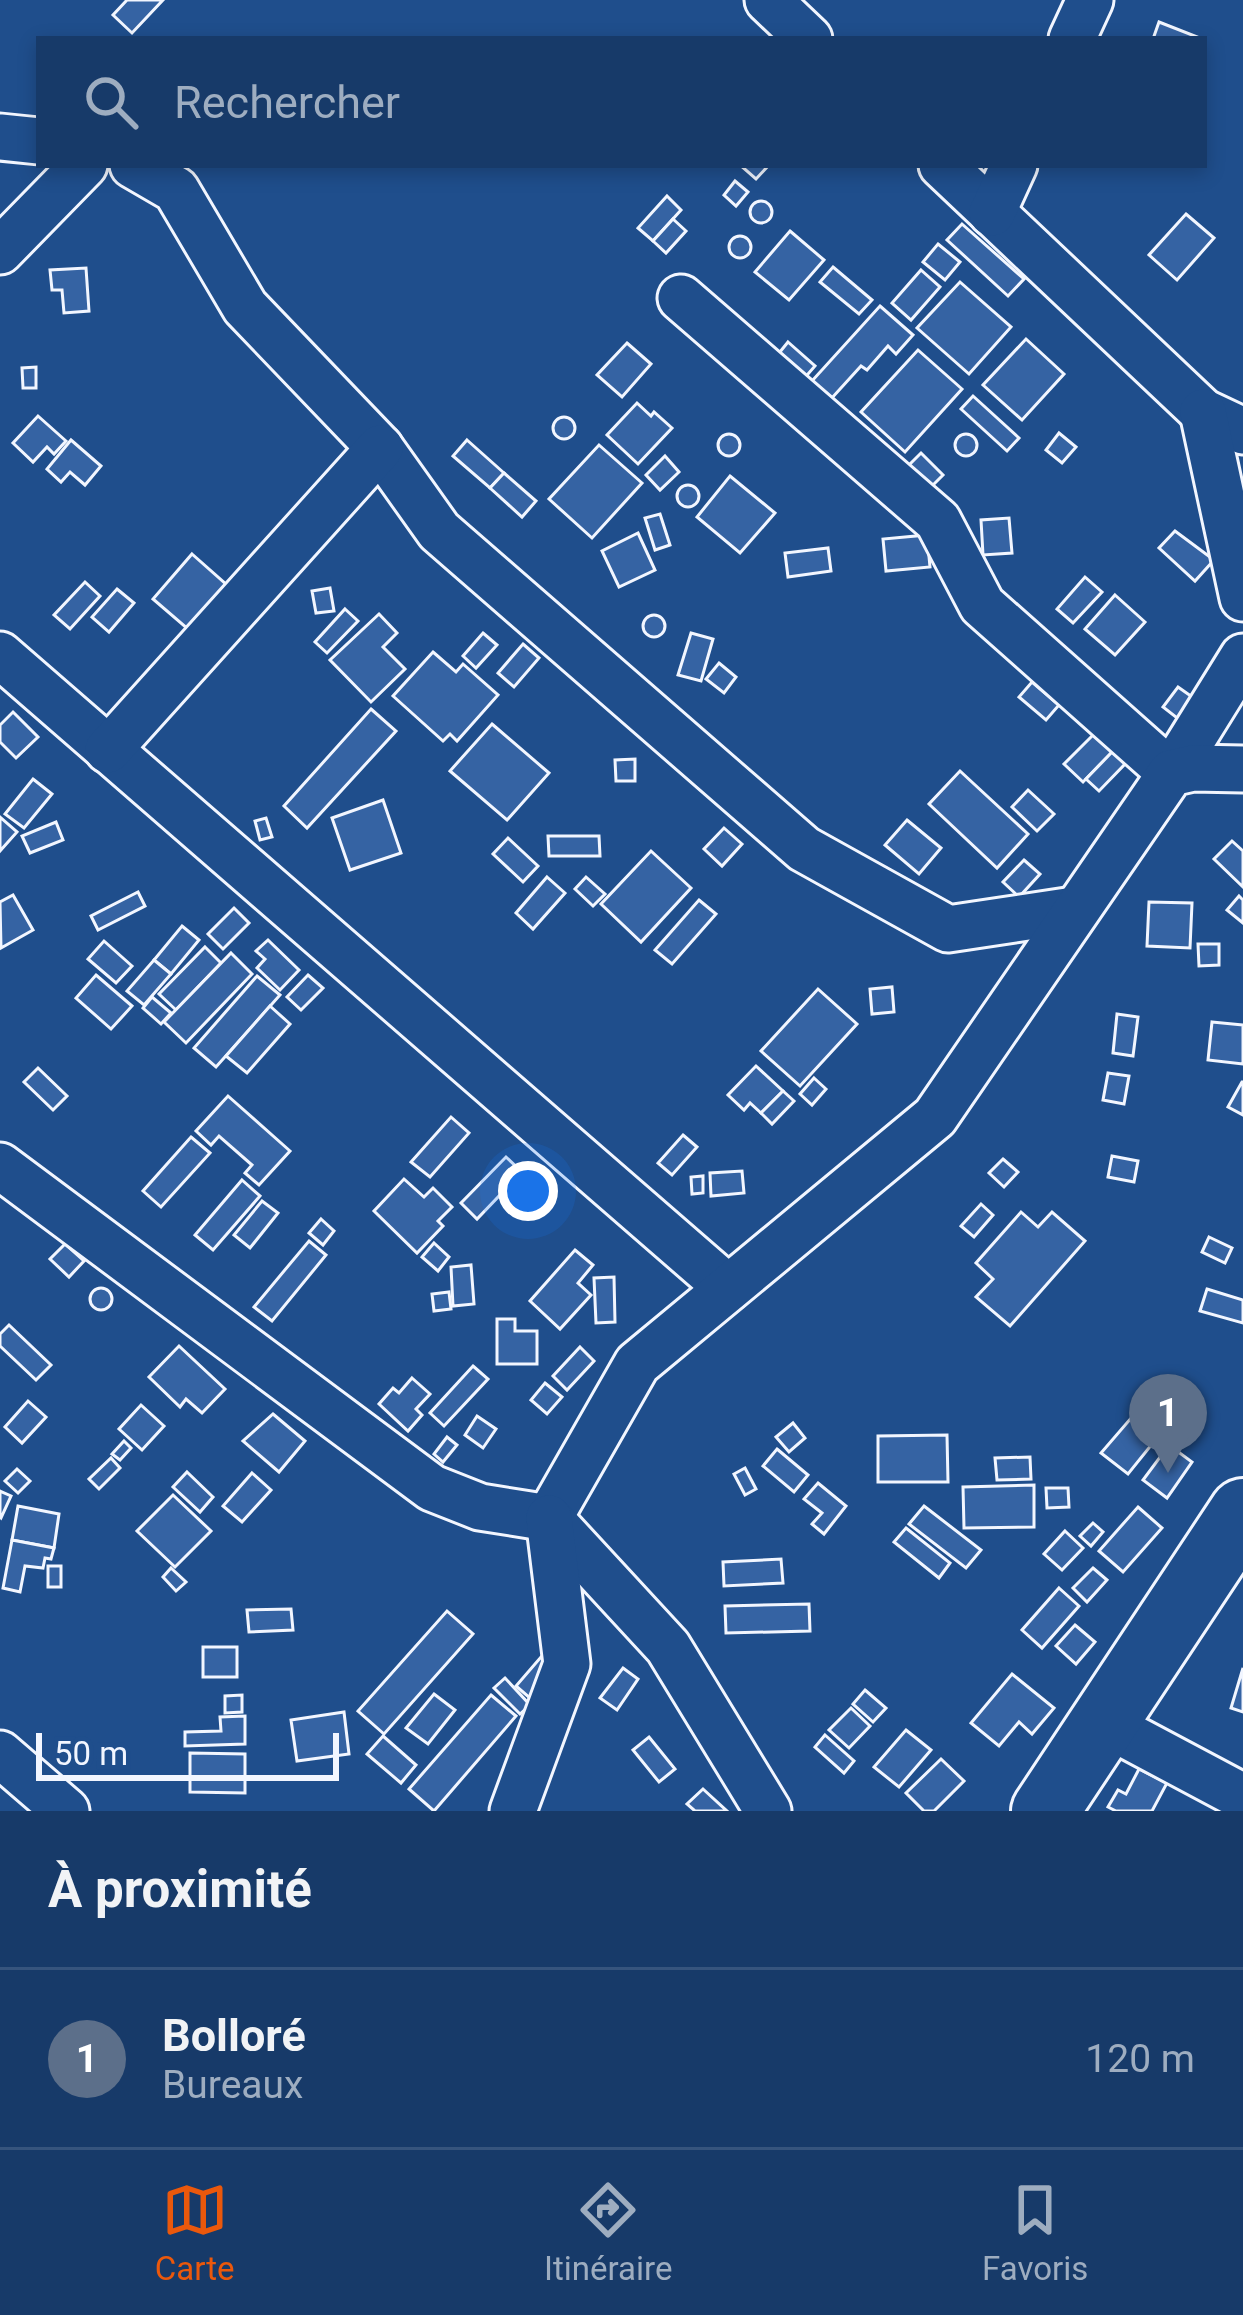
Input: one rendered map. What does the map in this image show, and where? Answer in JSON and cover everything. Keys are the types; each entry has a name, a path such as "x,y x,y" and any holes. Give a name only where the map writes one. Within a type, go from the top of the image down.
{"highway":[{"path":"1046,1811 1243,1512"}],"street":[{"path":"768,0 806,36"},
{"path":"1073,36 1090,0"},
{"path":"0,137 36,141"},
{"path":"0,251 81,168"},
{"path":"138,168 176,190 244,307 380,448 439,531 804,849 948,929 1074,910"},
{"path":"945,168 1223,422 1243,598"},
{"path":"992,213 1013,168"},
{"path":"681,298 938,521 982,604 1171,773"},
{"path":"108,750 380,448"},
{"path":"0,655 728,1288"},
{"path":"513,1811 567,1664 549,1518 637,1364 934,1117 1171,773 1243,657"},
{"path":"1171,773 1193,768 1243,769"},
{"path":"0,1166 432,1487 480,1507 549,1518 668,1647 768,1811"},
{"path":"1105,1723 1243,1797"},
{"path":"0,1754 66,1811"}],"building":[{"path":"127,0 163,0 132,33 113,15"},
{"path":"1159,22 1195,36 1154,36"},
{"path":"743,168 766,168 756,179"},
{"path":"735,181 748,192 736,206 724,195"},
{"path":"667,196 681,210 653,241 638,228"},
{"path":"761,201 772,212 761,223 750,212"},
{"path":"1186,214 1214,238 1177,280 1149,255"},
{"path":"673,219 686,231 666,253 653,241"},
{"path":"962,224 1024,279 1008,296 947,240"},
{"path":"790,231 824,260 789,300 755,272"},
{"path":"740,236 751,247 740,258 729,247"},
{"path":"938,244 960,262 945,280 923,262"},
{"path":"833,267 872,300 859,314 820,282"},
{"path":"86,268 89,311 64,313 62,290 52,290 50,270"},
{"path":"921,270 940,287 911,320 892,303"},
{"path":"960,282 1011,327 969,374 917,328"},
{"path":"880,306 913,335 896,354 888,346 867,370 861,366 831,399 811,382"},
{"path":"1026,339 1064,374 1022,420 983,385"},
{"path":"788,342 815,366 802,381 775,358"},
{"path":"627,343 651,364 622,397 597,375"},
{"path":"918,350 962,389 905,452 861,412"},
{"path":"36,367 36,388 23,388 22,368"},
{"path":"973,396 1019,438 1007,451 961,409"},
{"path":"637,403 672,428 638,464 607,435"},
{"path":"38,416 66,441 54,454 47,447 33,462 13,443"},
{"path":"564,417 575,428 564,439 553,428"},
{"path":"1059,433 1076,447 1062,463 1046,450"},
{"path":"729,434 740,445 729,456 718,445"},
{"path":"966,434 977,445 966,456 955,445"},
{"path":"71,440 101,466 85,485 70,472 61,482 47,469"},
{"path":"467,440 504,473 490,488 453,456"},
{"path":"599,445 642,483 592,538 549,499"},
{"path":"921,453 943,475 928,490 906,468"},
{"path":"665,456 679,472 660,490 646,475"},
{"path":"504,473 536,501 522,517 490,488"},
{"path":"730,476 775,513 740,553 697,517"},
{"path":"688,485 699,496 688,507 677,496"},
{"path":"660,514 670,545 655,550 645,518"},
{"path":"1009,518 1012,553 983,555 981,520"},
{"path":"1175,531 1214,560 1195,581 1159,548"},
{"path":"638,533 655,570 619,587 602,551"},
{"path":"927,535 930,567 886,571 883,539"},
{"path":"828,548 831,571 788,577 785,553"},
{"path":"192,554 228,586 189,630 153,599"},
{"path":"1085,577 1102,592 1073,623 1057,609"},
{"path":"85,582 100,596 70,629 54,615"},
{"path":"330,588 334,611 316,613 312,591"},
{"path":"117,589 134,603 109,632 92,617"},
{"path":"1115,595 1145,622 1115,655 1085,629"},
{"path":"345,609 358,621 327,653 315,642"},
{"path":"379,614 397,633 383,647 405,669 371,702 330,660"},
{"path":"654,615 665,626 654,637 643,626"},
{"path":"483,633 497,645 476,668 463,656"},
{"path":"691,633 713,639 701,681 678,675"},
{"path":"523,644 539,658 514,687 498,673"},
{"path":"433,652 456,672 463,664 498,695 457,741 450,734 443,741 393,696"},
{"path":"719,663 736,677 724,693 706,679"},
{"path":"1032,682 1059,705 1046,720 1019,697"},
{"path":"1178,687 1198,701 1181,721 1163,707"},
{"path":"371,709 396,731 307,828 284,806"},
{"path":"13,712 38,737 16,758 0,742 0,725"},
{"path":"492,724 549,773 507,820 450,771"},
{"path":"1095,733 1113,751 1083,782 1064,764"},
{"path":"1113,751 1126,763 1099,791 1086,779"},
{"path":"635,759 635,781 616,781 615,760"},
{"path":"960,771 1028,834 997,868 929,804"},
{"path":"33,779 52,794 24,828 5,814"},
{"path":"1028,790 1054,814 1037,831 1012,807"},
{"path":"383,800 401,853 350,870 332,818"},
{"path":"0,817 17,832 0,851"},
{"path":"266,818 272,837 260,840 255,821"},
{"path":"907,820 941,848 919,874 885,845"},
{"path":"56,822 63,840 30,853 22,836"},
{"path":"724,828 742,844 722,866 704,849"},
{"path":"548,836 599,836 600,856 549,856"},
{"path":"508,838 538,866 523,882 493,854"},
{"path":"1232,841 1243,851 1243,887 1214,859"},
{"path":"651,851 691,888 641,942 601,904"},
{"path":"1024,860 1040,874 1019,897 1003,882"},
{"path":"547,877 565,893 533,929 516,913"},
{"path":"586,877 605,894 593,906 575,889"},
{"path":"138,892 145,906 98,930 91,916"},
{"path":"13,895 33,930 1,948 0,902"},
{"path":"1239,896 1243,900 1243,923 1227,910"},
{"path":"699,900 716,914 672,964 655,950"},
{"path":"1149,902 1192,903 1190,948 1147,946"},
{"path":"234,908 249,923 223,949 208,934"},
{"path":"182,926 199,940 171,974 154,960"},
{"path":"268,940 299,970 280,990 257,968 265,959 256,951"},
{"path":"104,941 132,966 116,983 88,959"},
{"path":"1198,944 1219,944 1219,965 1199,966"},
{"path":"205,947 221,963 176,1010 159,994"},
{"path":"231,953 252,974 186,1043 164,1022"},
{"path":"154,960 171,974 144,1005 127,991"},
{"path":"96,975 132,1006 111,1029 76,998"},
{"path":"308,975 323,988 301,1010 287,997"},
{"path":"257,976 280,995 216,1067 194,1048"},
{"path":"892,987 894,1012 872,1014 870,989"},
{"path":"818,989 857,1024 800,1086 761,1051"},
{"path":"152,997 171,1013 161,1024 143,1008"},
{"path":"270,1006 290,1024 247,1073 226,1056"},
{"path":"1117,1014 1138,1017 1133,1056 1113,1053"},
{"path":"1212,1022 1243,1025 1243,1064 1208,1060"},
{"path":"756,1066 783,1091 761,1113 750,1103 744,1110 728,1095"},
{"path":"38,1068 67,1096 53,1110 24,1082"},
{"path":"1108,1073 1129,1076 1124,1104 1103,1100"},
{"path":"814,1078 826,1089 812,1105 800,1094"},
{"path":"1243,1082 1243,1115 1228,1107"},
{"path":"783,1091 794,1101 772,1124 761,1113"},
{"path":"228,1096 290,1151 259,1185 245,1173 252,1165 219,1136 211,1145 196,1131"},
{"path":"451,1117 469,1133 430,1177 411,1162"},
{"path":"683,1135 697,1147 672,1175 658,1163"},
{"path":"191,1137 210,1153 161,1207 143,1191"},
{"path":"1112,1156 1138,1161 1134,1182 1108,1177"},
{"path":"506,1157 522,1172 477,1219 461,1203"},
{"path":"1003,1159 1018,1172 1004,1187 989,1173"},
{"path":"742,1171 744,1193 711,1196 710,1173"},
{"path":"703,1176 703,1193 692,1194 691,1177"},
{"path":"404,1179 424,1197 433,1188 452,1207 438,1221 443,1226 417,1253 374,1211"},
{"path":"242,1180 260,1196 213,1250 195,1235"},
{"path":"262,1201 278,1213 250,1248 234,1235"},
{"path":"981,1204 993,1215 974,1237 961,1226"},
{"path":"1021,1212 1038,1227 1052,1212 1085,1241 1010,1326 976,1297 993,1279 976,1263"},
{"path":"321,1219 334,1231 323,1245 309,1233"},
{"path":"1209,1237 1232,1248 1225,1263 1202,1252"},
{"path":"309,1241 326,1255 272,1321 254,1307"},
{"path":"434,1243 449,1257 438,1271 422,1257"},
{"path":"65,1244 84,1261 69,1277 50,1259"},
{"path":"575,1250 593,1265 578,1283 591,1295 560,1329 530,1301"},
{"path":"471,1265 474,1304 453,1306 451,1267"},
{"path":"614,1277 615,1322 596,1323 594,1278"},
{"path":"101,1288 112,1299 101,1310 90,1299"},
{"path":"1207,1289 1243,1300 1243,1323 1200,1311"},
{"path":"449,1292 451,1309 434,1311 432,1294"},
{"path":"497,1319 515,1319 515,1331 537,1331 537,1364 497,1364"},
{"path":"9,1325 51,1365 36,1380 0,1346 0,1334"},
{"path":"179,1346 225,1389 202,1413 186,1399 180,1407 149,1377"},
{"path":"580,1347 594,1361 567,1390 553,1376"},
{"path":"473,1366 488,1379 444,1426 430,1413"},
{"path":"412,1378 430,1394 416,1409 422,1415 408,1431 379,1404 393,1388 399,1393"},
{"path":"545,1383 562,1397 547,1414 531,1400"},
{"path":"28,1401 46,1417 22,1443 5,1427"},
{"path":"141,1405 164,1426 142,1450 119,1429"},
{"path":"273,1414 305,1441 279,1472 243,1441"},
{"path":"477,1416 496,1429 483,1448 465,1435"},
{"path":"1132,1417 1157,1438 1128,1474 1101,1453"},
{"path":"793,1423 805,1438 789,1452 776,1437"},
{"path":"947,1435 948,1482 878,1482 878,1436"},
{"path":"447,1437 457,1445 443,1462 434,1454"},
{"path":"124,1441 131,1448 120,1460 112,1454"},
{"path":"1169,1445 1192,1462 1167,1498 1143,1480"},
{"path":"777,1449 808,1475 794,1492 763,1466"},
{"path":"1030,1457 1031,1479 997,1480 995,1458"},
{"path":"111,1458 120,1468 99,1489 89,1479"},
{"path":"745,1468 756,1489 745,1495 734,1474"},
{"path":"17,1469 30,1481 18,1493 5,1481"},
{"path":"187,1472 213,1497 200,1512 173,1487"},
{"path":"252,1473 271,1490 242,1522 223,1506"},
{"path":"818,1483 846,1506 824,1534 812,1524 822,1513 804,1499"},
{"path":"1034,1485 1034,1527 964,1528 963,1487"},
{"path":"1046,1488 1068,1488 1069,1507 1047,1508"},
{"path":"0,1491 11,1496 1,1518 0,1517"},
{"path":"173,1495 211,1531 175,1567 137,1531"},
{"path":"18,1506 59,1514 54,1548 12,1540"},
{"path":"924,1506 981,1550 966,1568 909,1524"},
{"path":"1138,1507 1162,1528 1123,1572 1099,1551"},
{"path":"1093,1523 1103,1532 1091,1546 1080,1536"},
{"path":"906,1528 950,1563 939,1578 894,1542"},
{"path":"1065,1531 1083,1548 1062,1570 1044,1554"},
{"path":"12,1540 54,1548 43,1568 25,1566 20,1592 3,1588"},
{"path":"781,1559 783,1583 724,1586 723,1562"},
{"path":"48,1566 61,1566 61,1587 48,1587"},
{"path":"171,1568 186,1582 176,1591 163,1577"},
{"path":"1093,1568 1107,1580 1087,1602 1073,1588"},
{"path":"1059,1588 1079,1606 1042,1648 1022,1630"},
{"path":"809,1604 810,1631 726,1633 725,1606"},
{"path":"291,1609 293,1630 249,1632 247,1610"},
{"path":"447,1611 473,1634 384,1734 358,1711"},
{"path":"1075,1625 1095,1642 1076,1664 1056,1646"},
{"path":"203,1647 237,1647 237,1677 203,1677"},
{"path":"541,1657 557,1670 531,1699 516,1686"},
{"path":"623,1668 638,1679 617,1710 600,1698"},
{"path":"1243,1668 1243,1712 1231,1708"},
{"path":"1012,1674 1054,1708 1032,1734 1019,1722 999,1746 971,1723"},
{"path":"505,1678 530,1705 520,1714 494,1688"},
{"path":"865,1690 886,1708 873,1722 853,1704"},
{"path":"434,1694 455,1710 428,1744 406,1728"},
{"path":"242,1695 242,1712 225,1713 225,1696"},
{"path":"491,1695 516,1716 434,1811 409,1789"},
{"path":"851,1708 870,1726 849,1748 829,1730"},
{"path":"344,1712 349,1754 297,1761 291,1720"},
{"path":"245,1716 245,1744 185,1746 185,1732 221,1731 220,1717"},
{"path":"906,1730 931,1750 899,1787 874,1767"},
{"path":"825,1735 854,1761 844,1773 815,1747"},
{"path":"383,1736 416,1765 401,1783 367,1754"},
{"path":"649,1737 675,1769 659,1782 633,1750"},
{"path":"190,1753 245,1754 245,1793 190,1792"},
{"path":"941,1759 964,1781 934,1811 924,1811 906,1793"},
{"path":"1139,1769 1167,1783 1152,1811 1108,1807 1118,1790 1126,1794"},
{"path":"703,1789 727,1811 695,1811 687,1804"}],"place":[{"name":"Bolloré","path":"1168,1473"}]}
